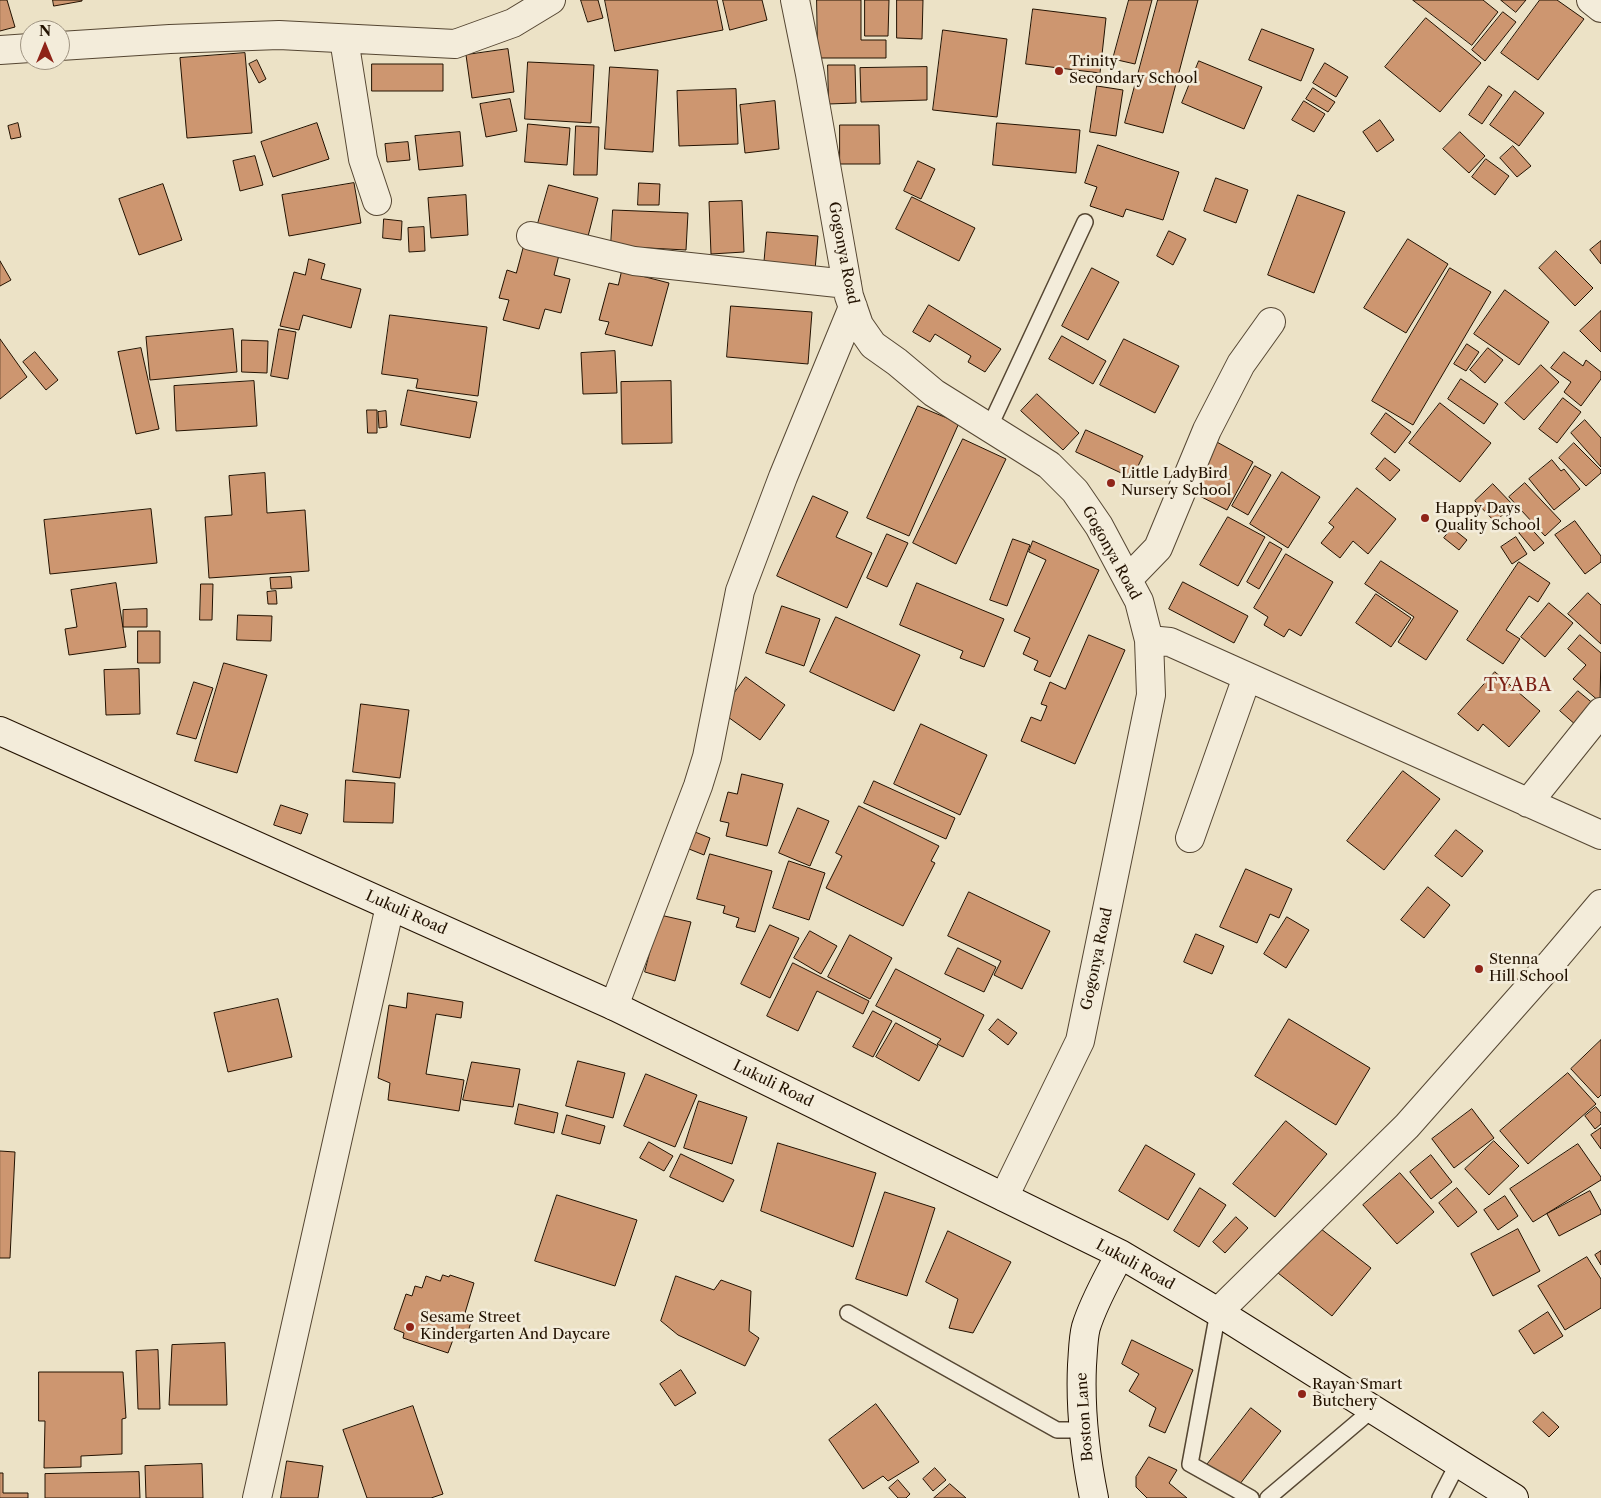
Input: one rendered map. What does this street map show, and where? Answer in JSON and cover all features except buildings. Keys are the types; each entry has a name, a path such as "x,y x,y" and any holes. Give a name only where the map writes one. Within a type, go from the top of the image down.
{"street":[{"path":"70,45 279,35 455,44 512,23 550,0"},
{"name":"Gogonya Road","path":"795,0 850,296 859,325 873,345 934,393 1048,465 1075,491 1099,526 1139,600 1149,640 1151,695 1080,1041 1004,1197"},
{"path":"1591,0 1601,8"},
{"path":"344,39 363,159 377,201"},
{"path":"0,50 20,49"},
{"path":"531,236 634,262 850,296 740,591 698,786 614,1006"},
{"path":"1128,579 1158,548 1207,430 1241,364 1271,322"},
{"path":"1149,640 1170,642 1601,835"},
{"path":"1190,838 1247,677"},
{"path":"1528,803 1601,712"},
{"name":"Lukuli Road","path":"0,731 614,1006 1120,1254 1218,1312 1514,1498"},
{"path":"1218,1312 1407,1126 1601,904"},
{"path":"257,1498 390,906"},
{"name":"Boston Lane","path":"1094,1498 1081,1397 1082,1357 1086,1328 1096,1302 1120,1254"}],"lane":[{"path":"989,428 1085,222"},
{"path":"1218,1312 1190,1464 1251,1498"},
{"path":"848,1313 1057,1430 1084,1430"},
{"path":"1268,1498 1373,1409"},
{"path":"1440,1498 1458,1463"}],"place":[{"name":"Trinity Secondary School","path":"1059,71"},
{"name":"Little LadyBird Nursery School","path":"1111,483"},
{"name":"Happy Days Quality School","path":"1425,518"},
{"name":"Stenna Hill School","path":"1479,969"},
{"name":"Sesame Street Kindergarten And Daycare","path":"410,1327"},
{"name":"Rayan Smart Butchery","path":"1302,1394"}],"district":[{"name":"TYABA","path":"1518,686"}]}
